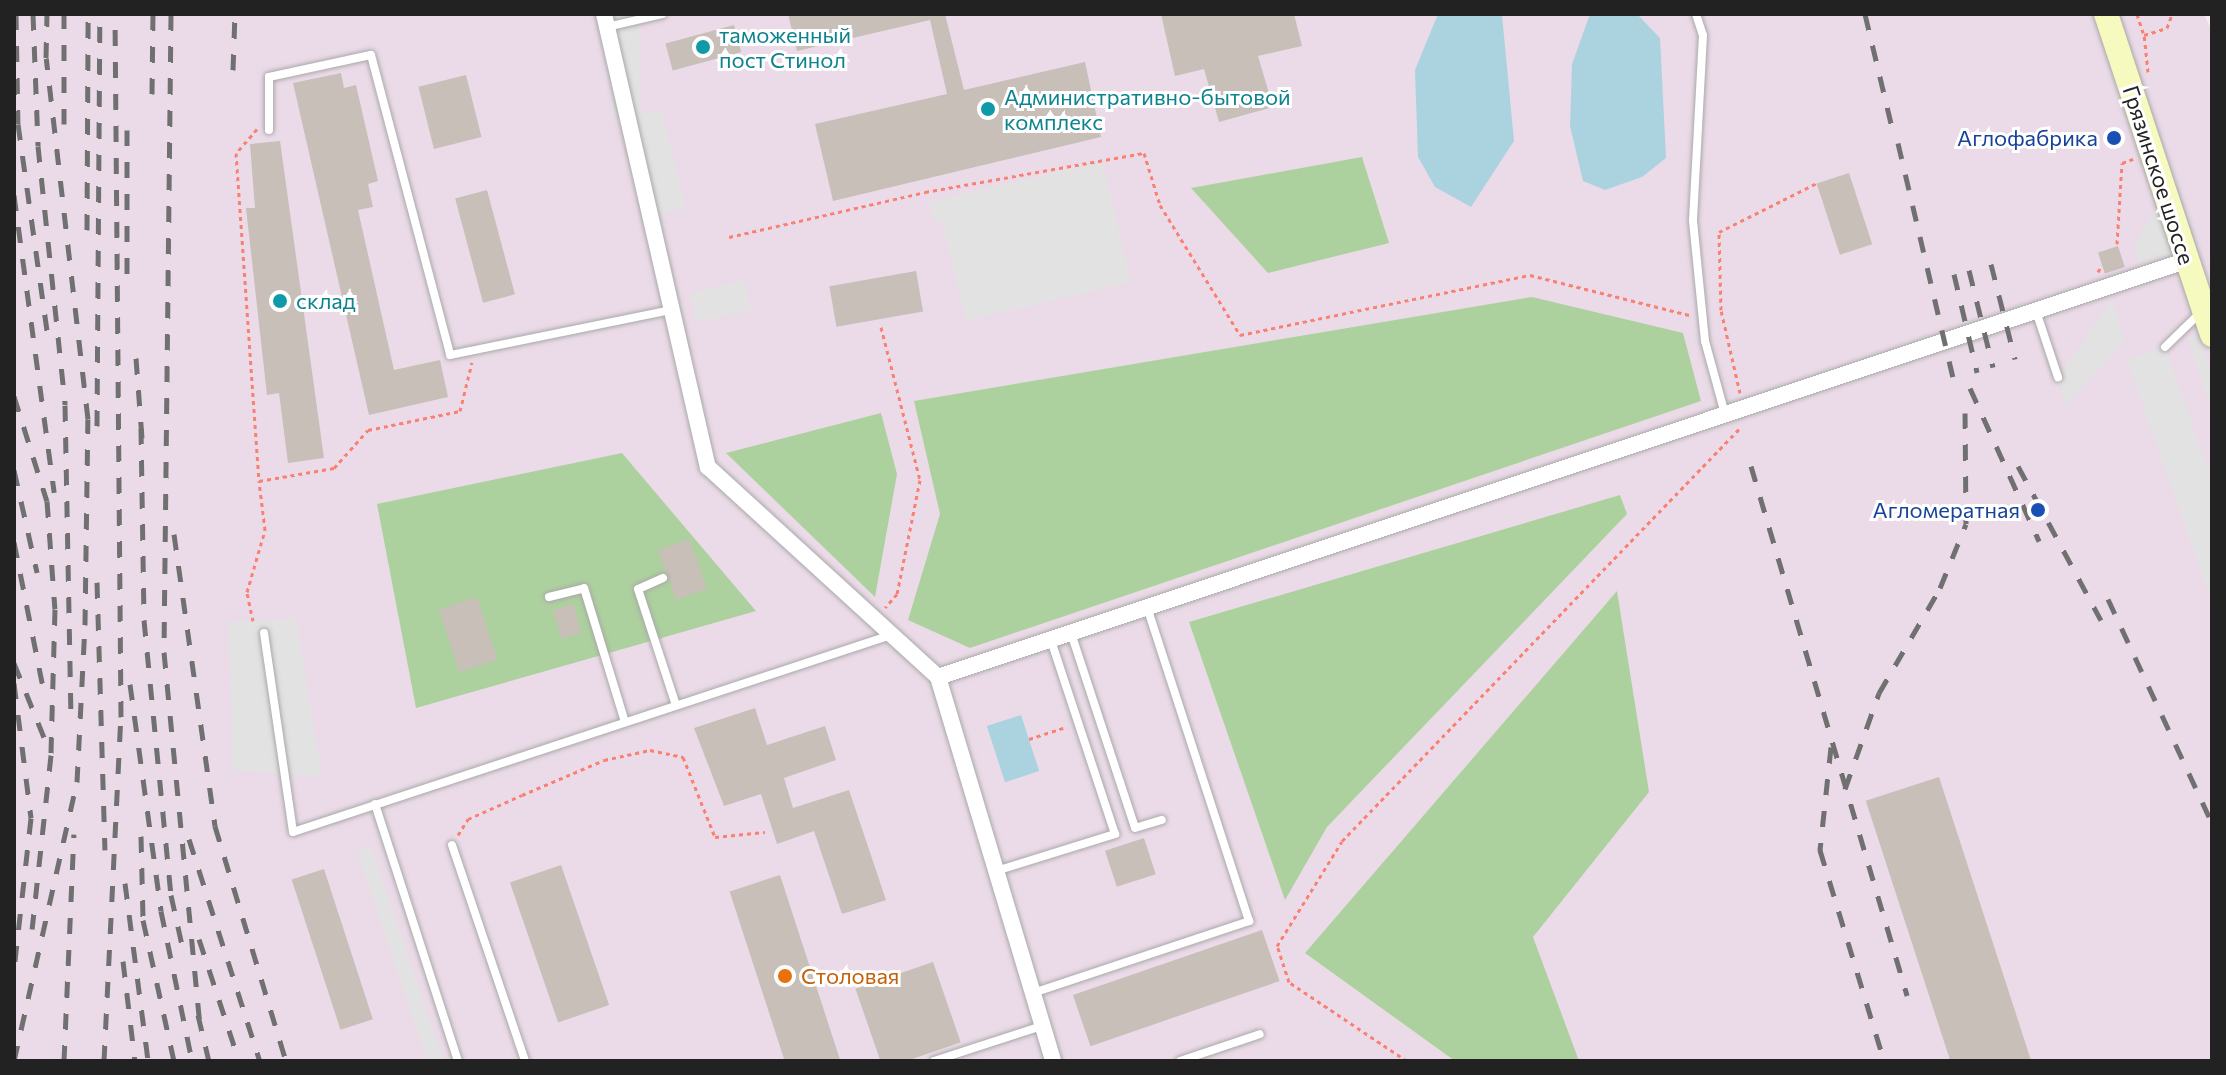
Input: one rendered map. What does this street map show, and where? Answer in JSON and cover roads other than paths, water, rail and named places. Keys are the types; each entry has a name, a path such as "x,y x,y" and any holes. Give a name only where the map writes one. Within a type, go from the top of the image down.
{"main road":[{"name":"Грязинское шоссе","path":"2106,14 2212,335"}],"street":[{"path":"606,20 708,467 938,677 1052,1061"},
{"path":"938,677 2188,260"}],"lane":[{"path":"606,20 663,14"},
{"path":"1696,14 1703,35 1693,221 1703,319 1725,414"},
{"path":"269,130 269,77 371,55 450,355 672,310"},
{"path":"2165,347 2203,309"},
{"path":"2036,311 2058,377"},
{"path":"663,578 638,589 676,705"},
{"path":"549,597 584,588 625,722"},
{"path":"1033,993 1249,921 1146,607"},
{"path":"264,633 293,832 892,635"},
{"path":"1071,633 1135,828 1162,820"},
{"path":"996,871 1115,834 1051,640"},
{"path":"375,804 458,1061"},
{"path":"452,845 525,1061"},
{"path":"934,1061 1043,1025"},
{"path":"1180,1061 1260,1034"}],"water":[{"path":"1438,14 1502,15 1514,141 1471,207 1435,187 1418,157 1415,70"},
{"path":"1590,14 1637,14 1660,38 1666,158 1642,177 1605,190 1583,181 1570,126 1572,64"},
{"path":"1021,715 1039,771 1005,782 987,726"}],"railway":[{"path":"16,14 18,124 49,344"},
{"path":"33,14 38,146 65,405 71,720"},
{"path":"14,1061 77,782 85,625 88,419 46,58 47,14"},
{"path":"64,14 64,124"},
{"path":"87,230 88,14"},
{"path":"97,426 100,14"},
{"path":"104,1061 121,717 115,14"},
{"path":"152,94 153,14"},
{"path":"171,14 164,652 200,1025"},
{"path":"233,70 235,14"},
{"path":"1865,14 1892,127"},
{"path":"127,130 127,278"},
{"path":"1898,143 1953,378"},
{"path":"14,195 54,492"},
{"path":"1991,264 2015,359"},
{"path":"1969,270 1993,367"},
{"path":"1954,274 1977,372"},
{"path":"136,358 142,438"},
{"path":"1970,388 2039,541"},
{"path":"14,396 47,501 55,609 51,755 32,929"},
{"path":"1845,789 1879,693 1940,588 1966,524 1965,413"},
{"path":"141,428 144,620 171,895 182,945"},
{"path":"1751,466 1907,995"},
{"path":"2018,466 2101,620"},
{"path":"14,470 37,572"},
{"path":"174,534 215,826 286,1061"},
{"path":"14,542 45,697"},
{"path":"97,582 105,850"},
{"path":"2108,599 2212,823"},
{"path":"14,663 48,747"},
{"path":"14,683 31,818 14,970"},
{"path":"130,684 161,911 192,1061"},
{"path":"1831,747 1820,850 1884,1061"},
{"path":"64,1061 74,834"},
{"path":"141,836 143,920 174,1061"},
{"path":"189,839 260,1061"},
{"path":"125,883 148,1061"},
{"path":"199,939 239,1061"},
{"path":"123,961 135,1061"},
{"path":"198,1015 209,1061"}],"place":[{"name":"таможенный пост Стинол","path":"703,47"},
{"name":"Административно-бытовой комплекс","path":"988,109"},
{"name":"Аглофабрика","path":"2114,138"},
{"name":"склад","path":"280,301"},
{"name":"Агломератная","path":"2038,510"},
{"name":"Столовая","path":"785,976"}]}
